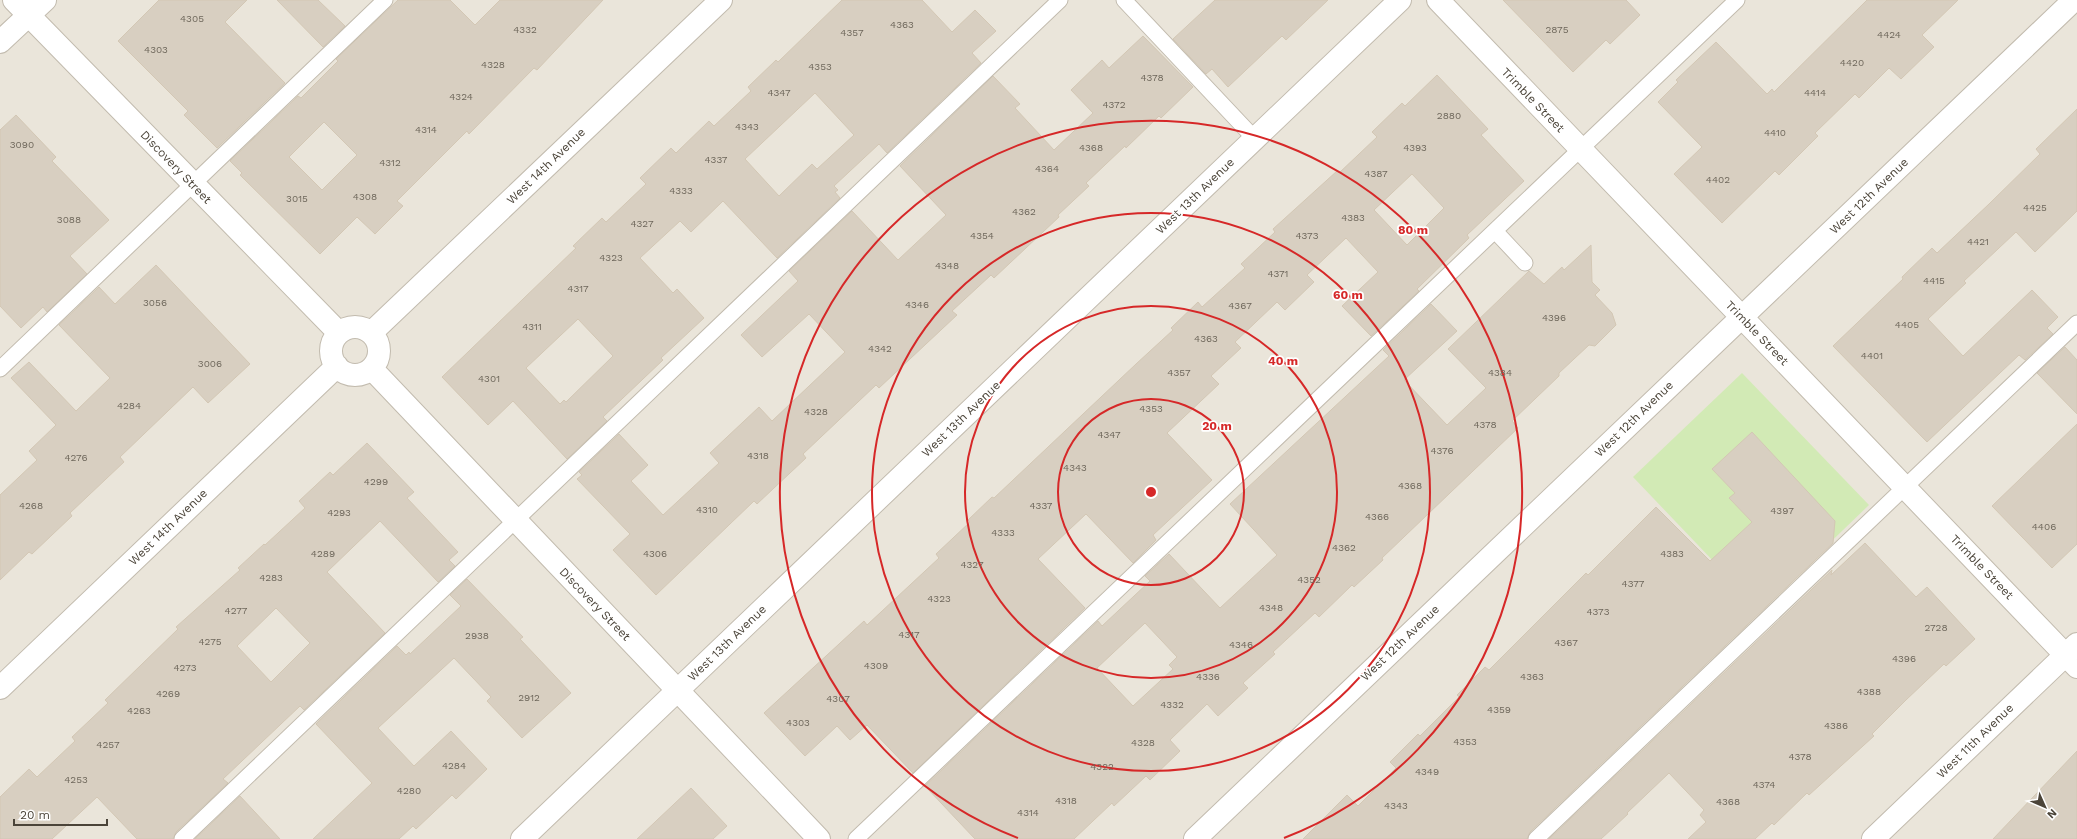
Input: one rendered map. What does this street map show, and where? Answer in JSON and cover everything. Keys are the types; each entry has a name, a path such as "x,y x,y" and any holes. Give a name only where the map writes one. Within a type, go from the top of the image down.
{"street":[{"path":"0,42 22,8 45,0"},
{"name":"West 14th Avenue","path":"371,333 721,0"},
{"name":"West 13th Avenue","path":"522,839 1400,0"},
{"name":"Trimble Street","path":"1438,0 1905,488 2073,655"},
{"name":"West 12th Avenue","path":"1195,839 2074,0"},
{"name":"Discovery Street","path":"22,8 339,333"},
{"path":"359,327 371,333 377,339 380,346 377,362 372,369 365,373 350,375 336,366 331,353 331,346 339,333 344,329 359,327"},
{"name":"West 14th Avenue","path":"0,688 336,366"},
{"name":"Discovery Street","path":"372,369 819,839"},
{"name":"West 11th Avenue","path":"1873,839 2073,655"}],"lane":[{"path":"0,369 385,0"},
{"path":"182,839 1060,0"},
{"path":"1124,0 1255,138"},
{"path":"856,839 1737,0"},
{"path":"1495,231 1525,263"},
{"path":"1536,839 2077,324"}],"shaded area":[{"path":"0,0 2077,0 2077,839 0,839"}],"green space":[{"path":"1742,373 1869,505 1760,610 1633,477"}],"building":[{"path":"159,0 247,0 225,22 285,83 217,148 184,115 188,111 118,41"},
{"path":"277,0 318,0 345,26 323,47"},
{"path":"398,0 450,0 475,25 500,0 603,0 537,70 534,68 469,134 467,131 397,201 403,206 375,234 357,217 320,254 240,175 242,173 230,161 298,96 301,98 338,61 336,59","holes":["324,122 357,155 322,190 289,157"]},
{"path":"842,0 922,0 952,32 975,10 996,31 972,53 981,63 887,153 879,144 834,186 838,190 835,192 840,198 777,258 723,201 691,232 680,221 640,258 673,293 677,289 704,318 661,358 663,360 603,417 607,421 567,459 513,401 488,425 442,377 576,248 573,246 602,218 606,222 646,184 640,178 671,148 676,153 709,121 714,126 751,91 748,87 776,60 778,62","holes":["815,93 854,135 817,169 812,164 779,196 745,159","578,319 613,356 566,402 564,400 560,404 526,368"]},
{"path":"1215,0 1328,0 1286,40 1282,36 1228,87 1212,69 1206,74 1173,39"},
{"path":"1503,0 1626,0 1640,15 1610,44 1606,40 1573,72"},
{"path":"1867,0 1958,0 1922,35 1934,47 1901,79 1889,68 1859,98 1855,94 1815,133 1818,136 1779,175 1775,171 1722,223 1674,174 1702,147 1658,102 1678,82 1676,80 1716,42 1767,94 1772,89 1774,92"},
{"path":"1143,36 1193,87 1161,118 1159,116 1126,148 1125,146 1086,183 1089,186 1058,215 1059,217 994,278 991,275 952,311 957,315 879,388 876,385 803,454 806,458 757,504 754,501 656,595 613,550 630,534 577,479 582,475 579,472 619,434 648,465 631,481 663,515 719,463 710,453 759,407 772,421 845,352 809,314 762,357 741,335 798,281 789,271 852,211 898,260 946,215 900,166 993,76 1020,104 1015,108 1054,150 1093,113 1071,90 1102,60 1109,68"},
{"path":"1437,75 1488,129 1481,135 1524,181 1467,235 1469,238 1417,289 1419,291 1371,336 1342,306 1378,272 1346,238 1307,275 1314,282 1285,310 1277,302 1235,342 1241,348 1211,376 1219,384 1167,433 1212,480 1153,535 1156,540 1133,563 1086,514 1038,559 1085,608 913,773 867,725 850,740 837,726 805,756 764,713 864,621 867,625 939,558 936,554 970,522 968,520 992,497 994,498 1173,330 1171,328 1198,302 1202,307 1245,268 1241,264 1275,232 1273,229 1337,171 1339,173 1377,137 1372,132 1402,103 1405,106","holes":["1412,174 1444,208 1407,245 1374,210"]},
{"path":"2077,109 2077,211 2035,252 2016,232 1964,281 1966,283 1928,319 1963,356 2032,290 2058,317 2047,328 2053,334 2025,360 2019,355 1927,442 1833,346 1903,279 1902,277 1932,248 1937,253 1989,204 2040,154 2036,149"},
{"path":"16,115 56,157 52,161 109,220 70,256 87,274 47,312 43,307 21,328 0,306 0,130"},
{"path":"1591,245 1592,282 1600,290 1595,295 1612,313 1616,325 1595,346 1589,345 1559,373 1559,376 1512,421 1518,428 1382,558 1383,560 1354,587 1352,585 1319,617 1315,613 1273,652 1275,654 1243,683 1248,688 1218,716 1207,704 1170,740 1180,751 1150,780 1146,776 1114,806 1112,803 1074,839 975,839 925,786 1098,621 1102,626 1150,581 1145,576 1169,554 1220,608 1277,555 1230,504 1389,356 1383,350 1431,304 1457,331 1404,380 1447,425 1486,388 1448,349 1529,271 1544,284 1562,267 1564,270","holes":["1145,623 1177,657 1169,665 1173,669 1133,706 1097,668"]},
{"path":"156,265 250,364 208,403 193,387 120,457 124,462 70,513 72,516 32,554 29,552 0,580 0,495 37,460 29,451 56,425 11,378 29,362 76,411 110,378 59,325 99,287 115,304"},
{"path":"2065,347 2077,360 2077,414 2037,373"},
{"path":"2077,424 2077,544 2052,568 1992,506"},
{"path":"1752,432 1835,521 1833,543 1530,832 1527,839 1303,839 1347,795 1358,806 1396,768 1390,762 1418,734 1420,736 1459,697 1457,695 1485,667 1489,670 1586,573 1588,575 1656,507 1710,561 1752,522 1729,498 1735,493 1712,469"},
{"path":"367,443 414,492 407,498 458,552 449,560 455,566 438,582 380,521 327,572 385,633 304,710 300,706 223,779 228,783 176,832 173,839 137,839 97,797 52,839 0,839 0,797 29,769 37,777 75,741 72,737 108,703 105,700 178,629 176,627 240,570 238,568 305,508 299,501 330,472 333,475","holes":["276,608 310,643 271,682 237,646"]},
{"path":"1865,543 1916,597 1927,587 1975,639 1946,666 1944,664 1906,700 1872,734 1874,736 1809,795 1807,793 1774,825 1772,823 1755,839 1688,839 1706,822 1700,815 1704,810 1669,773 1601,839 1549,839 1832,570 1831,575"},
{"path":"467,579 523,637 520,639 571,693 522,738 487,701 491,697 454,658 378,728 414,766 451,731 487,769 456,799 452,795 416,829 413,826 399,839 313,839 372,783 316,724 397,646 406,655 409,652 410,654 461,606 450,595"},
{"path":"2077,751 2077,839 1993,839"},
{"path":"691,788 727,826 713,839 637,839"},
{"path":"240,796 280,839 195,839"}]}
